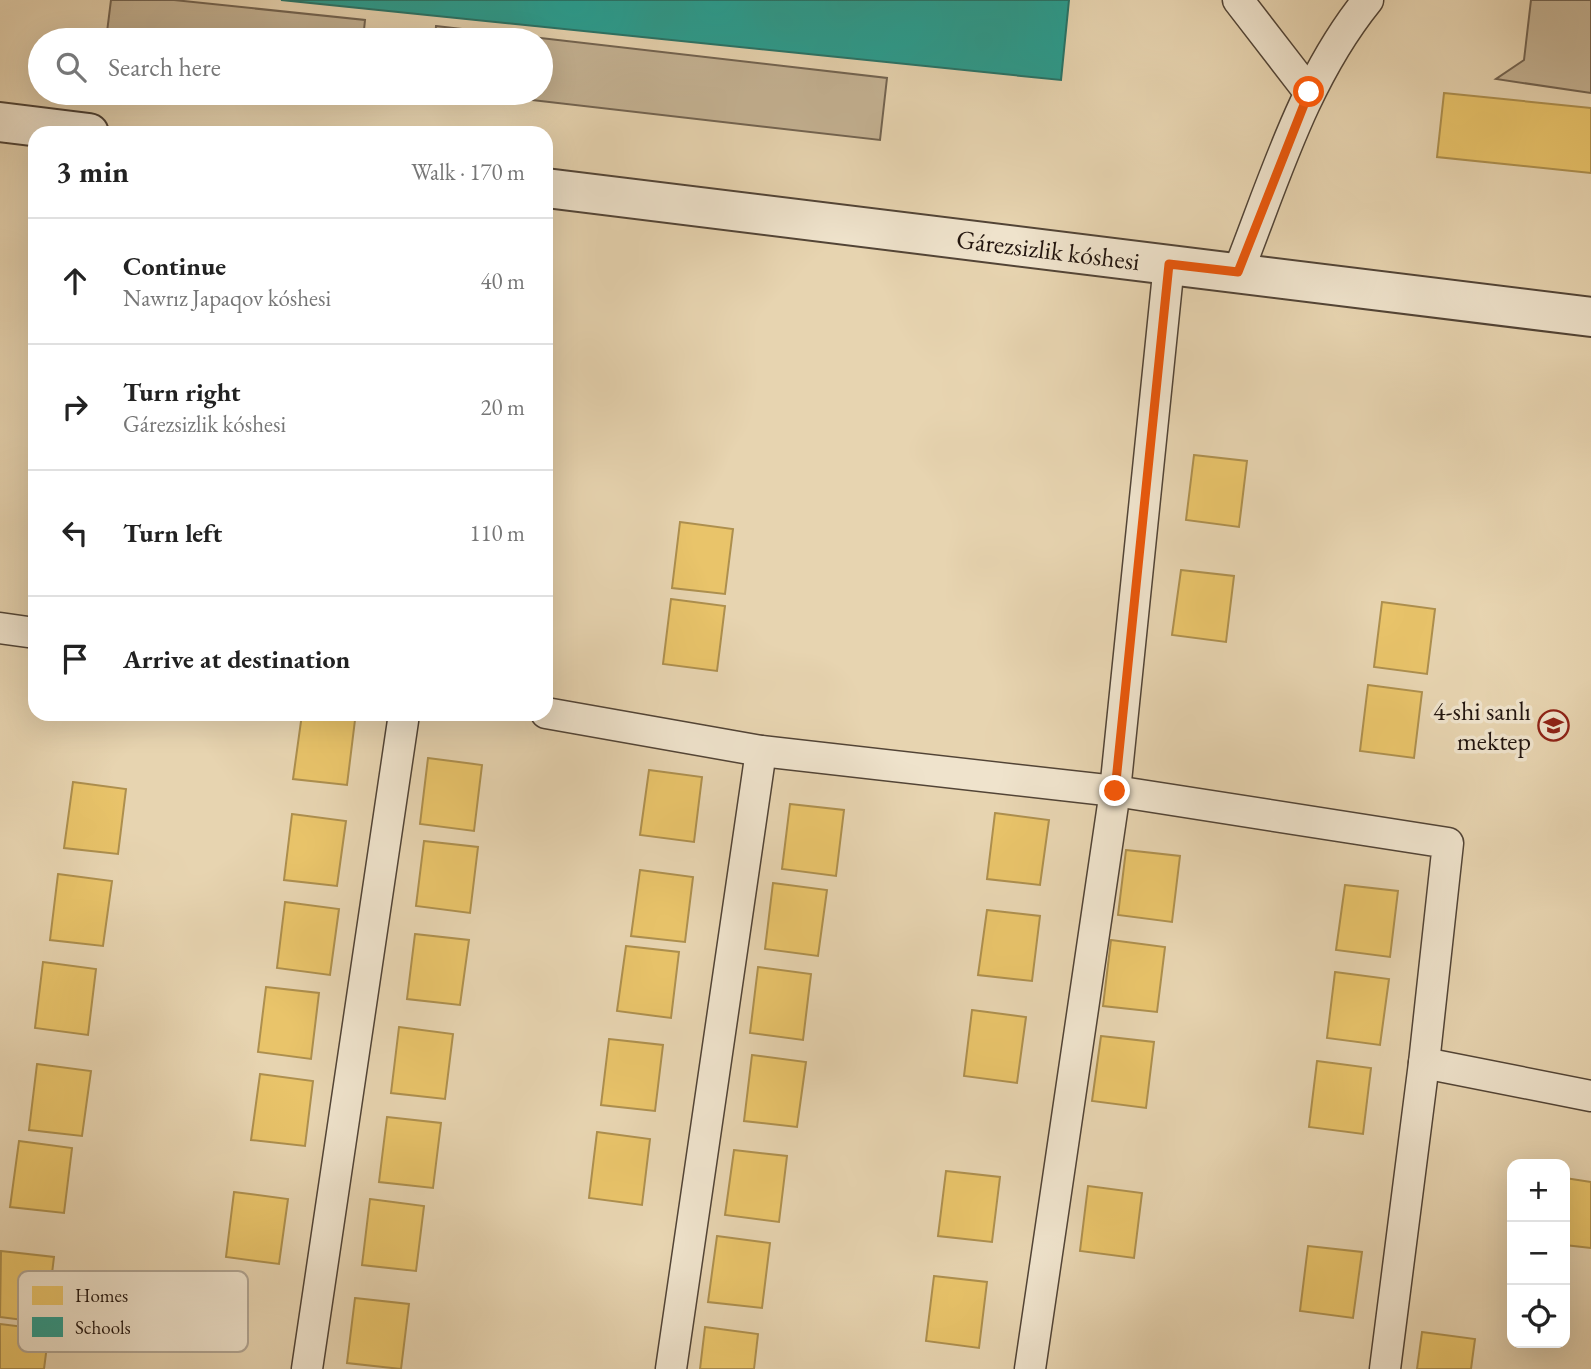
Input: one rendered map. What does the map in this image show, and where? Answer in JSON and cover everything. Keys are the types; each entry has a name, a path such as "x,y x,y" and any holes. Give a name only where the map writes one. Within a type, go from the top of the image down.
{"street":[{"path":"1238,0 1309,92"},
{"path":"1238,272 1309,92 1349,24 1368,0"},
{"path":"0,122 32,126"},
{"name":"Gárezsizlik kóshesi","path":"553,189 1591,317"},
{"path":"1030,1369 1115,791 1169,264"},
{"path":"0,628 28,632"},
{"path":"553,714 761,751 1115,791 1448,843 1424,1063 1385,1369"},
{"path":"307,1369 403,721"},
{"path":"671,1369 761,751"},
{"path":"1424,1063 1591,1096"}],"shaded area":[{"path":"111,0 174,0 365,20 364,28 108,28"},
{"path":"1531,0 1591,0 1591,93 1496,79 1524,60"},
{"path":"553,39 887,78 880,140 553,102"}],"building: Homes":[{"path":"1444,93 1591,108 1591,173 1437,157"},
{"path":"1194,455 1247,461 1239,527 1186,520"},
{"path":"680,522 733,529 725,594 672,588"},
{"path":"1181,570 1234,576 1226,642 1172,635"},
{"path":"671,599 725,606 717,671 663,664"},
{"path":"1382,602 1435,609 1427,674 1374,667"},
{"path":"1368,685 1422,692 1414,758 1360,751"},
{"path":"301,721 355,721 347,785 293,779"},
{"path":"428,758 482,765 474,831 420,824"},
{"path":"649,770 702,777 694,842 640,835"},
{"path":"73,782 126,789 118,854 64,848"},
{"path":"790,804 844,810 836,876 782,869"},
{"path":"995,813 1049,820 1040,885 987,879"},
{"path":"292,814 346,821 337,886 284,880"},
{"path":"424,841 478,847 470,913 416,906"},
{"path":"1126,850 1180,856 1172,922 1118,915"},
{"path":"640,870 693,877 685,942 631,936"},
{"path":"58,874 112,881 103,946 50,940"},
{"path":"773,883 827,890 818,956 765,949"},
{"path":"1345,885 1398,891 1390,957 1336,950"},
{"path":"285,902 339,909 330,975 277,968"},
{"path":"987,910 1040,916 1032,981 978,975"},
{"path":"415,934 469,940 460,1005 407,999"},
{"path":"1111,940 1165,947 1157,1012 1103,1006"},
{"path":"626,946 679,952 671,1018 617,1011"},
{"path":"43,962 96,969 88,1035 35,1028"},
{"path":"758,967 811,974 803,1040 750,1033"},
{"path":"1335,972 1389,979 1380,1045 1327,1038"},
{"path":"266,987 319,993 311,1059 258,1052"},
{"path":"972,1010 1026,1017 1017,1083 964,1076"},
{"path":"399,1027 453,1034 445,1099 391,1093"},
{"path":"1101,1036 1154,1042 1146,1108 1092,1101"},
{"path":"609,1039 663,1045 655,1111 601,1105"},
{"path":"752,1055 806,1062 797,1127 744,1121"},
{"path":"1317,1061 1371,1068 1363,1134 1309,1127"},
{"path":"37,1064 91,1071 82,1136 29,1130"},
{"path":"260,1074 313,1081 305,1146 251,1140"},
{"path":"387,1117 441,1123 433,1188 379,1182"},
{"path":"597,1132 650,1139 642,1205 589,1198"},
{"path":"19,1141 72,1148 64,1213 10,1207"},
{"path":"734,1150 787,1156 779,1222 725,1215"},
{"path":"946,1171 1000,1177 992,1242 938,1236"},
{"path":"1570,1179 1591,1182 1591,1248 1570,1246"},
{"path":"1088,1186 1142,1193 1134,1258 1080,1251"},
{"path":"234,1192 288,1199 279,1264 226,1257"},
{"path":"370,1199 424,1206 416,1271 362,1265"},
{"path":"717,1236 770,1243 762,1308 708,1302"},
{"path":"1308,1246 1362,1252 1353,1318 1300,1311"},
{"path":"1,1251 54,1257 52,1271 18,1271 18,1319 0,1317"},
{"path":"934,1276 987,1282 979,1348 926,1341"},
{"path":"355,1298 409,1304 401,1369 347,1363"},
{"path":"0,1324 18,1326 18,1352 46,1352 44,1369 0,1369"},
{"path":"705,1327 758,1334 754,1369 700,1369"},
{"path":"1422,1332 1475,1339 1471,1369 1417,1369"}],"building: Schools":[{"path":"281,0 1069,0 1061,80"}],"place":[{"name":"4-shi sanlı mektep","path":"1554,726"}],"route":[{"path":"1115,791 1169,264 1238,272 1309,92"}]}
